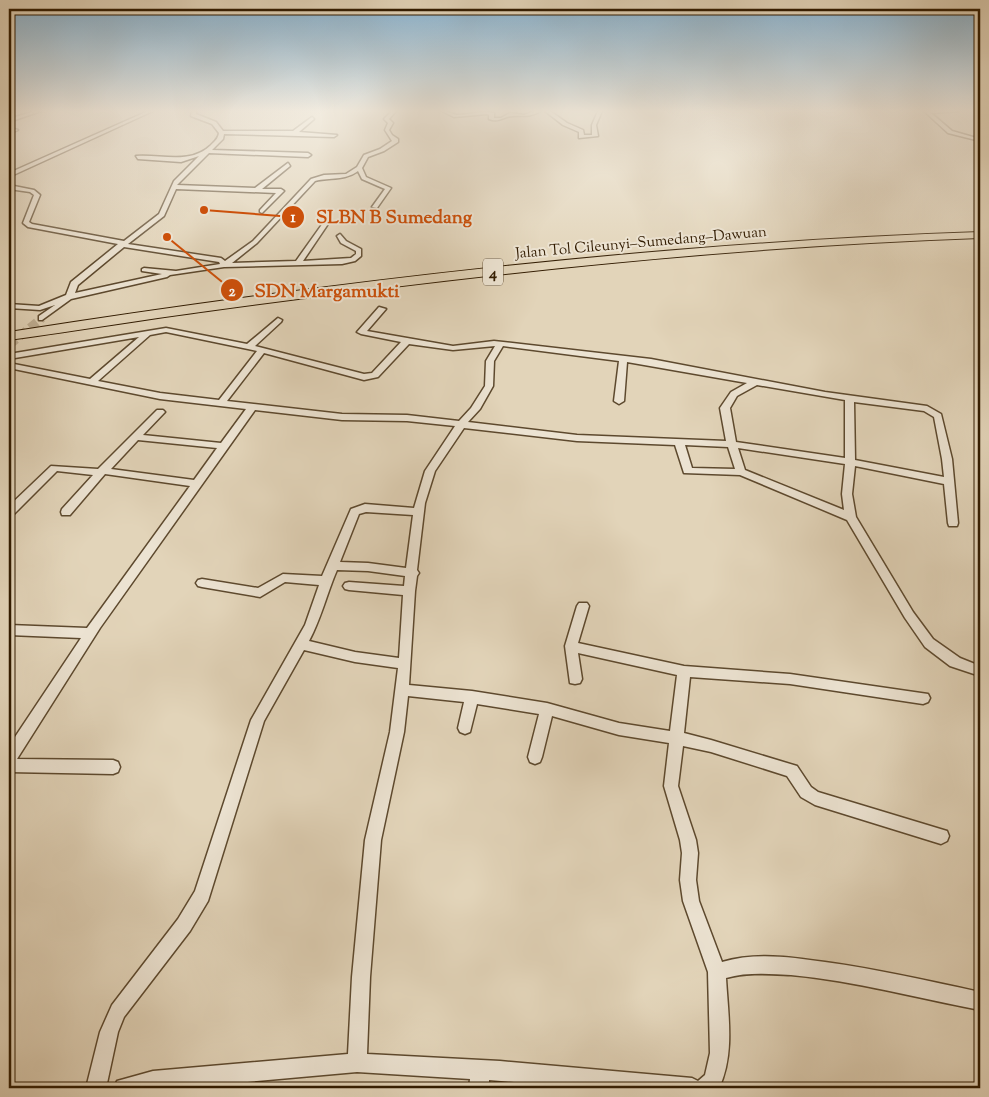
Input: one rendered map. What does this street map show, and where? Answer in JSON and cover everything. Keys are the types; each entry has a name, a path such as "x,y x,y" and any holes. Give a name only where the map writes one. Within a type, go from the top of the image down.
{"highway":[{"name":"Jalan Tol Cileunyi–Sumedang–Dawuan","path":"9,330 308,287 605,255 788,240 980,230"},
{"name":"Jalan Tol Cileunyi–Sumedang–Dawuan","path":"9,336 234,302 441,277 696,251 980,235"}],"street":[{"path":"9,175 37,162"},
{"path":"42,318 68,297 75,284 122,244 162,215 176,182 197,162"},
{"path":"224,265 254,242 310,182 324,177 347,176 359,168 362,162"},
{"path":"255,191 288,165"},
{"path":"359,168 364,178 388,188 375,207"},
{"path":"9,187 32,190 37,195 26,223 30,226 122,244 221,260 224,265"},
{"path":"175,187 282,192 262,211"},
{"path":"299,262 325,224"},
{"path":"9,306 34,309 68,297 176,273 224,265 353,260 358,255 359,250 343,242 340,236"},
{"path":"155,261 141,273 176,273"},
{"path":"382,309 361,332 453,348 476,343 500,344 685,367 849,399 926,409 935,412 938,416 947,459 953,523"},
{"path":"249,347 278,320"},
{"path":"9,356 149,332 177,331 262,350 364,377 375,375 407,341"},
{"path":"92,382 149,332"},
{"path":"357,1063 361,977 373,840 397,732 405,664 409,591 423,491 430,471 461,425 475,409 489,386 490,361 500,344"},
{"path":"221,403 262,350"},
{"path":"619,401 623,359"},
{"path":"9,366 141,393 252,407 342,417 407,418 576,438 731,444 850,462 948,481"},
{"path":"741,472 731,444 726,420 726,404 734,394 755,382"},
{"path":"849,399 850,462 847,494 848,511 909,615 929,644 955,662 980,671"},
{"path":"9,758 91,633 252,407"},
{"path":"66,512 160,412"},
{"path":"136,437 223,446"},
{"path":"679,442 687,470 741,472 851,517"},
{"path":"9,512 55,468 196,484"},
{"path":"96,1088 109,1032 118,1011 184,925 202,895 258,720 311,626 325,581 355,512 365,508 420,512"},
{"path":"333,566 368,567 412,573"},
{"path":"202,583 260,594 283,578 325,581"},
{"path":"349,586 409,591"},
{"path":"575,679 571,646 583,606"},
{"path":"9,630 91,633"},
{"path":"302,644 355,657 405,664"},
{"path":"571,646 684,671 790,679 923,698"},
{"path":"684,671 671,775 672,793 688,840 690,853 688,880 691,901 717,972 720,1045 716,1076 710,1086 705,1088"},
{"path":"401,690 472,697 547,709 619,729 677,738 736,752 795,773 802,790 809,796 941,836"},
{"path":"465,728 472,697"},
{"path":"535,757 547,709"},
{"path":"9,765 113,766"},
{"path":"717,972 725,967 738,965 800,967 980,1001"},
{"path":"124,1088 152,1081 357,1063 480,1079 692,1088"}],"tunnel":[{"path":"9,345 42,318"}],"place":[{"name":"SLBN B Sumedang","path":"204,210"},
{"name":"SDN Margamukti","path":"167,237"}]}
